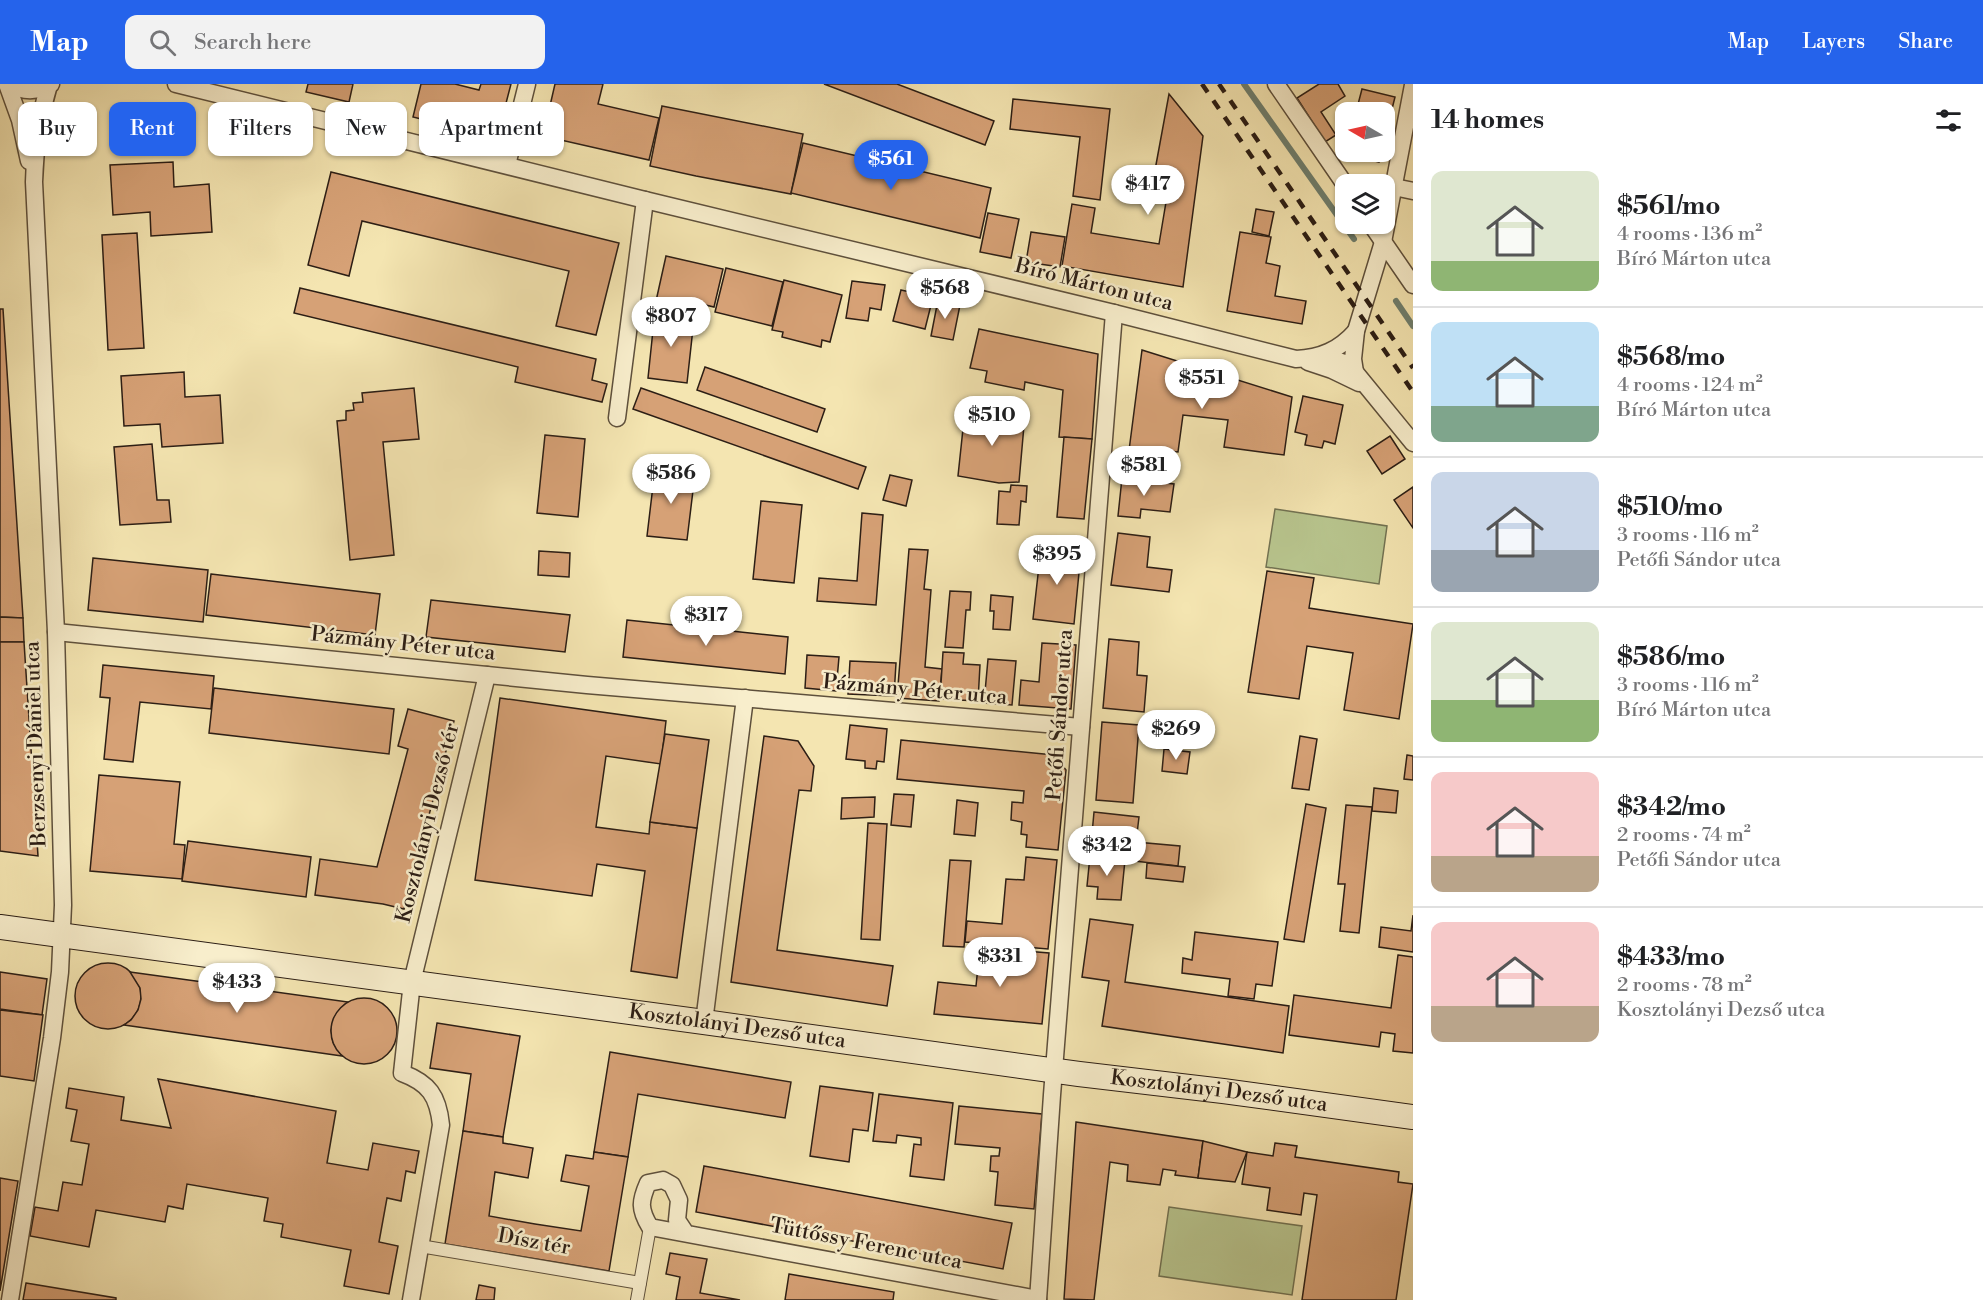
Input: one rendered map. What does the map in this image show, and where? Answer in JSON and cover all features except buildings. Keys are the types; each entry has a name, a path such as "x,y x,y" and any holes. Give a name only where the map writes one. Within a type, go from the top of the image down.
{"main road":[{"name":"Kosztolányi Dezső utca","path":"0,927 1054,1071 1235,1092 1413,1117"}],"street":[{"path":"7,84 24,91 41,89 50,85"},
{"name":"Berzsenyi Dániel utca","path":"7,84 20,120 34,182"},
{"name":"Bíró Márton utca","path":"176,84 1296,359 1323,356"},
{"path":"507,165 527,84"},
{"path":"1276,84 1338,174"},
{"name":"Berzsenyi Dániel utca","path":"10,1300 52,1038 60,972 63,905 56,632 34,182 35,150 40,120 50,85"},
{"path":"1395,182 1413,85"},
{"path":"1395,187 1413,191"},
{"path":"617,418 645,200"},
{"path":"1378,234 1413,285"},
{"path":"1355,372 1353,360 1356,331 1385,234"},
{"name":"Petőfi Sándor utca","path":"1038,1299 1114,313"},
{"path":"1323,356 1342,346 1356,331"},
{"path":"1323,356 1345,363 1355,372 1413,443"},
{"path":"1296,359 1332,370 1365,386"},
{"name":"Pázmány Péter utca","path":"56,632 487,675 1081,727"},
{"name":"Kosztolányi Dezső tér","path":"420,1246 441,1125 438,1104 429,1089 413,1077 402,1073 412,982 487,675"},
{"path":"704,1022 745,698"},
{"path":"637,1300 650,1227 643,1215 641,1198 648,1183 663,1180 672,1185 679,1200 677,1220 685,1232"},
{"name":"Tüttőssy Ferenc utca","path":"650,1227 1038,1299"},
{"path":"411,1300 420,1246"},
{"name":"Dísz tér","path":"420,1246 640,1283"}],"green space":[{"path":"1275,509 1387,526 1379,584 1266,567"},
{"path":"1169,1207 1302,1226 1292,1295 1159,1276"}],"waterway":[{"path":"1244,84 1354,239"},
{"path":"1396,301 1413,326"}],"railway":[{"path":"1202,84 1413,392"},
{"path":"1219,84 1413,368"}]}
